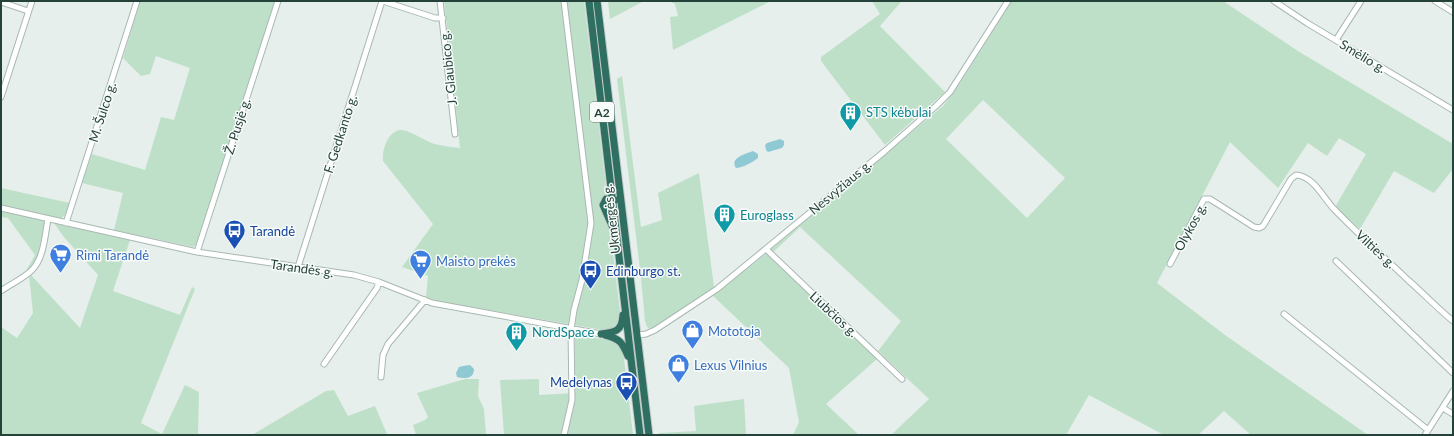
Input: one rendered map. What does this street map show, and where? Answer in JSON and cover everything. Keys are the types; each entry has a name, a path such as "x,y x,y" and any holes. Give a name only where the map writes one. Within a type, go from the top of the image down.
{"highway":[{"name":"Ukmergės g.","path":"589,1 612,199 606,199 603,206 616,236 640,435"},
{"name":"Ukmergės g.","path":"597,1 649,435"},
{"path":"612,199 618,204 624,224"},
{"path":"601,334 615,332 620,327 622,323 624,298"},
{"path":"601,334 613,337 620,341 632,366"}],"street":[{"path":"1,97 32,1"},
{"name":"M. Šulco g.","path":"66,223 137,1"},
{"name":"Ž. Pusjė g.","path":"197,252 278,1"},
{"path":"383,1 435,18 443,18"},
{"name":"F. Gedkanto g.","path":"298,267 383,1"},
{"name":"J. Glaubico g.","path":"440,1 455,134"},
{"path":"564,1 591,223 582,280 574,310 571,329 572,400 564,435"},
{"name":"Nesvyžiaus g.","path":"637,335 646,334 655,330 717,289 885,151 936,106 950,92 1008,1"},
{"name":"Smėlio g.","path":"1274,1 1453,110"},
{"path":"1336,40 1361,1"},
{"path":"1435,1 1453,12"},
{"path":"1,2 28,11"},
{"name":"Vilties g.","path":"1254,227 1259,228 1263,226 1291,180 1296,175 1301,175 1316,186 1332,207 1371,246 1453,321"},
{"name":"Olykos g.","path":"1170,264 1202,202 1207,198 1254,227"},
{"name":"Tarandės g.","path":"1,208 197,252 345,273 379,282 425,300 601,334"},
{"path":"1,291 26,275 35,266 40,255 48,219"},
{"name":"Liubčios g.","path":"766,249 902,379"},
{"path":"1336,261 1453,373"},
{"path":"324,364 377,288 379,282"},
{"path":"381,377 383,355 388,344 425,300"},
{"path":"1284,314 1428,430"},
{"path":"1424,435 1453,391"},
{"path":"1443,408 1453,414"}],"green space":[{"path":"140,1 275,1 197,244 193,247 114,230 123,193 82,183 92,154 145,170 161,117 174,120 190,68 156,56 150,74 141,76 123,58"},
{"path":"444,1 584,1 607,195 600,200 599,208 610,228 621,320 618,327 603,330 426,298 428,276 402,267 433,224 383,161 383,152 386,142 395,131 403,130 435,144 460,148"},
{"path":"608,1 644,1 610,19"},
{"path":"669,1 771,1 673,50 670,17 678,16 675,4"},
{"path":"872,1 902,1 880,26 945,92 885,145 821,61 821,57 880,14"},
{"path":"1012,1 1223,1 1298,51 1453,144 1453,169 1434,193 1394,171 1360,229 1335,207 1366,154 1339,138 1327,156 1308,143 1278,188 1230,142 1157,283 1225,335 1368,435 1251,435 1224,411 1198,435 1164,435 1089,395 1066,435 891,435 929,399 878,351 901,321 800,227 769,256 877,359 826,404 859,435 793,435 799,422 789,368 712,295 756,262 943,106 959,85","holes":["983,100 1065,178 1027,218 946,139"]},
{"path":"622,76 641,227 662,220 658,193 699,173 714,287 650,329 647,327 645,321 617,79"},
{"path":"1,188 70,203 65,215 58,219 1,206"},
{"path":"1,211 51,222 40,264 31,275 80,328 98,275 63,236 54,223 130,240 113,291 180,315 192,287 195,289 141,423 162,434 185,385 199,392 198,435 1,435 1,327 17,338 33,313 27,269 35,255 8,218 1,217"},
{"path":"575,335 616,341 623,350 633,435 504,435 500,380 539,379 539,395 574,393"},
{"path":"465,379 479,379 478,396 484,409 486,435 416,435 413,425 425,420 428,417 417,393"},
{"path":"334,390 348,416 375,406 387,434 252,435 326,391"},
{"path":"744,399 746,435 659,435 659,433 696,431 694,406"}],"water":[{"path":"780,139 784,141 782,148 768,152 766,150 765,145 767,143"},
{"path":"753,151 758,154 758,158 736,168 734,165 736,159"},
{"path":"470,365 474,369 471,376 468,378 457,377 456,373 459,367"}],"place":[{"name":"STS kėbulai","path":"851,132"},
{"name":"Euroglass","path":"725,234"},
{"name":"Tarandė","path":"234,250"},
{"name":"Rimi Tarandė","path":"61,274"},
{"name":"Maisto prekės","path":"421,280"},
{"name":"Edinburgo st.","path":"591,290"},
{"name":"Mototoja","path":"692,350"},
{"name":"NordSpace","path":"517,352"},
{"name":"Lexus Vilnius","path":"678,384"},
{"name":"Medelynas","path":"627,402"}]}
